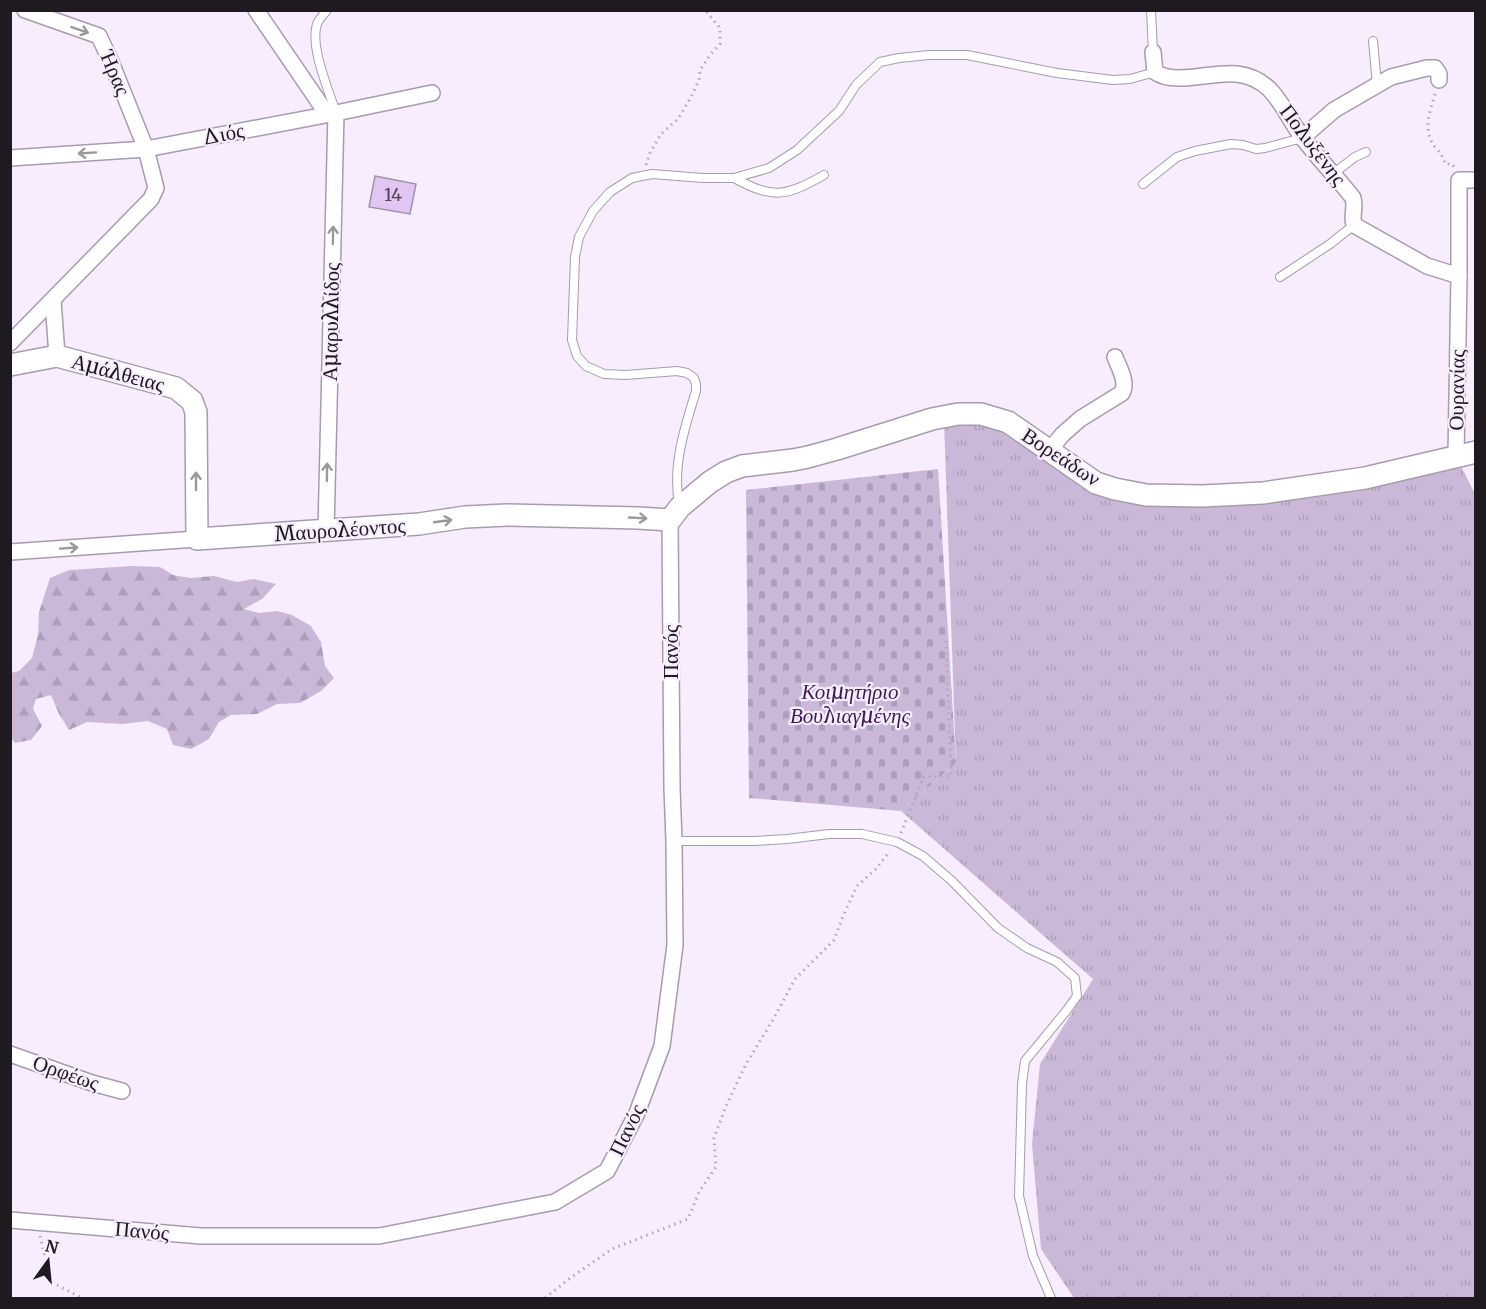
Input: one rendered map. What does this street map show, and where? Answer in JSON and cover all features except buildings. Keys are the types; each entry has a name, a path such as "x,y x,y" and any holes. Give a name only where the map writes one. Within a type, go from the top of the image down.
{"street":[{"name":"Ήρας","path":"10,343 151,199 156,188 146,149 99,36 25,10"},
{"path":"256,10 331,114"},
{"path":"1153,52 1155,72"},
{"path":"1302,138 1334,110 1391,77 1427,68 1435,69 1439,74 1439,81"},
{"name":"Πολυξένης","path":"1155,72 1169,78 1230,73 1255,78 1263,83 1277,96 1302,138 1353,198 1354,225"},
{"name":"Διός","path":"10,158 146,149 432,93"},
{"name":"Αμαρυλλίδος","path":"326,531 331,114"},
{"path":"1459,180 1476,180"},
{"name":"Ουρανίας","path":"1459,180 1459,276 1466,454"},
{"path":"1354,225 1427,266 1459,276"},
{"path":"53,300 57,356"},
{"name":"Αμάλθειας","path":"10,365 57,356 176,388 192,401 196,412 197,539"},
{"path":"1050,450 1062,435 1080,419 1122,393 1125,387 1124,380 1114,357"},
{"name":"Βορεάδων","path":"675,514 710,482 742,466 808,457 947,416 969,414 981,414 1000,419 1016,427 1086,477 1105,486 1137,494 1202,496 1263,493 1365,478 1466,454"},
{"name":"Μαυρολέοντος","path":"10,552 326,531 507,515 638,518 675,514"},
{"name":"Πανός","path":"10,1220 201,1236 379,1236 555,1202 607,1171 637,1113 662,1046 675,945 672,776 675,514"},
{"name":"Ορφέως","path":"10,1054 92,1083 122,1091"}],"lane":[{"path":"327,10 318,22 316,51 331,114"},
{"path":"1151,10 1153,52"},
{"path":"1373,41 1377,85"},
{"path":"675,514 680,444 696,391 694,378 687,373 677,371 626,375 604,374 586,366 577,356 572,340 575,257 579,237 593,210 610,192 632,177 652,174 734,178 769,168 797,150 839,111 856,85 880,62 929,55 967,55 1057,74 1113,80 1130,79 1155,72"},
{"path":"1143,184 1177,157 1195,151 1231,144 1256,149 1302,138"},
{"path":"1334,173 1355,157 1366,153"},
{"path":"734,178 770,193 783,193 824,175"},
{"path":"1280,278 1354,225"},
{"path":"674,841 754,841 829,834 862,834 897,842 922,856 937,868 998,928 1027,948 1057,962 1075,978 1077,996 1025,1060 1022,1084 1019,1196 1033,1256 1051,1299"}],"path":[{"path":"644,176 650,153 661,134 678,119 699,80 700,70 720,44 720,28 705,10"},
{"path":"1439,81 1427,125 1434,146 1440,152 1445,164 1452,164 1459,180"},
{"path":"545,1299 612,1249 688,1219 699,1192 716,1167 714,1138 726,1106 746,1064 795,979 834,940 857,886 876,869 897,842 924,777 951,776 946,641"},
{"path":"37,1222 51,1282 82,1299"}],"green space":[{"path":"944,421 999,424 1154,502 1456,456 1476,496 1475,1298 1074,1298 1041,1249 1032,1144 1040,1064 1093,979 901,811 956,763"},
{"name":"Κοιμητήριο Βουλιαγμένης","path":"938,469 956,763 901,811 749,798 746,490"},
{"path":"132,566 160,567 173,575 190,578 214,576 237,582 254,579 276,584 262,599 244,609 259,613 277,611 292,615 311,626 321,642 325,666 334,678 321,691 300,703 277,704 257,714 231,715 219,722 209,739 191,749 173,745 167,729 148,721 123,724 87,722 69,730 51,695 36,699 33,709 42,726 31,740 15,743 11,738 11,673 19,671 32,658 38,635 39,612 50,578 69,570"}]}
